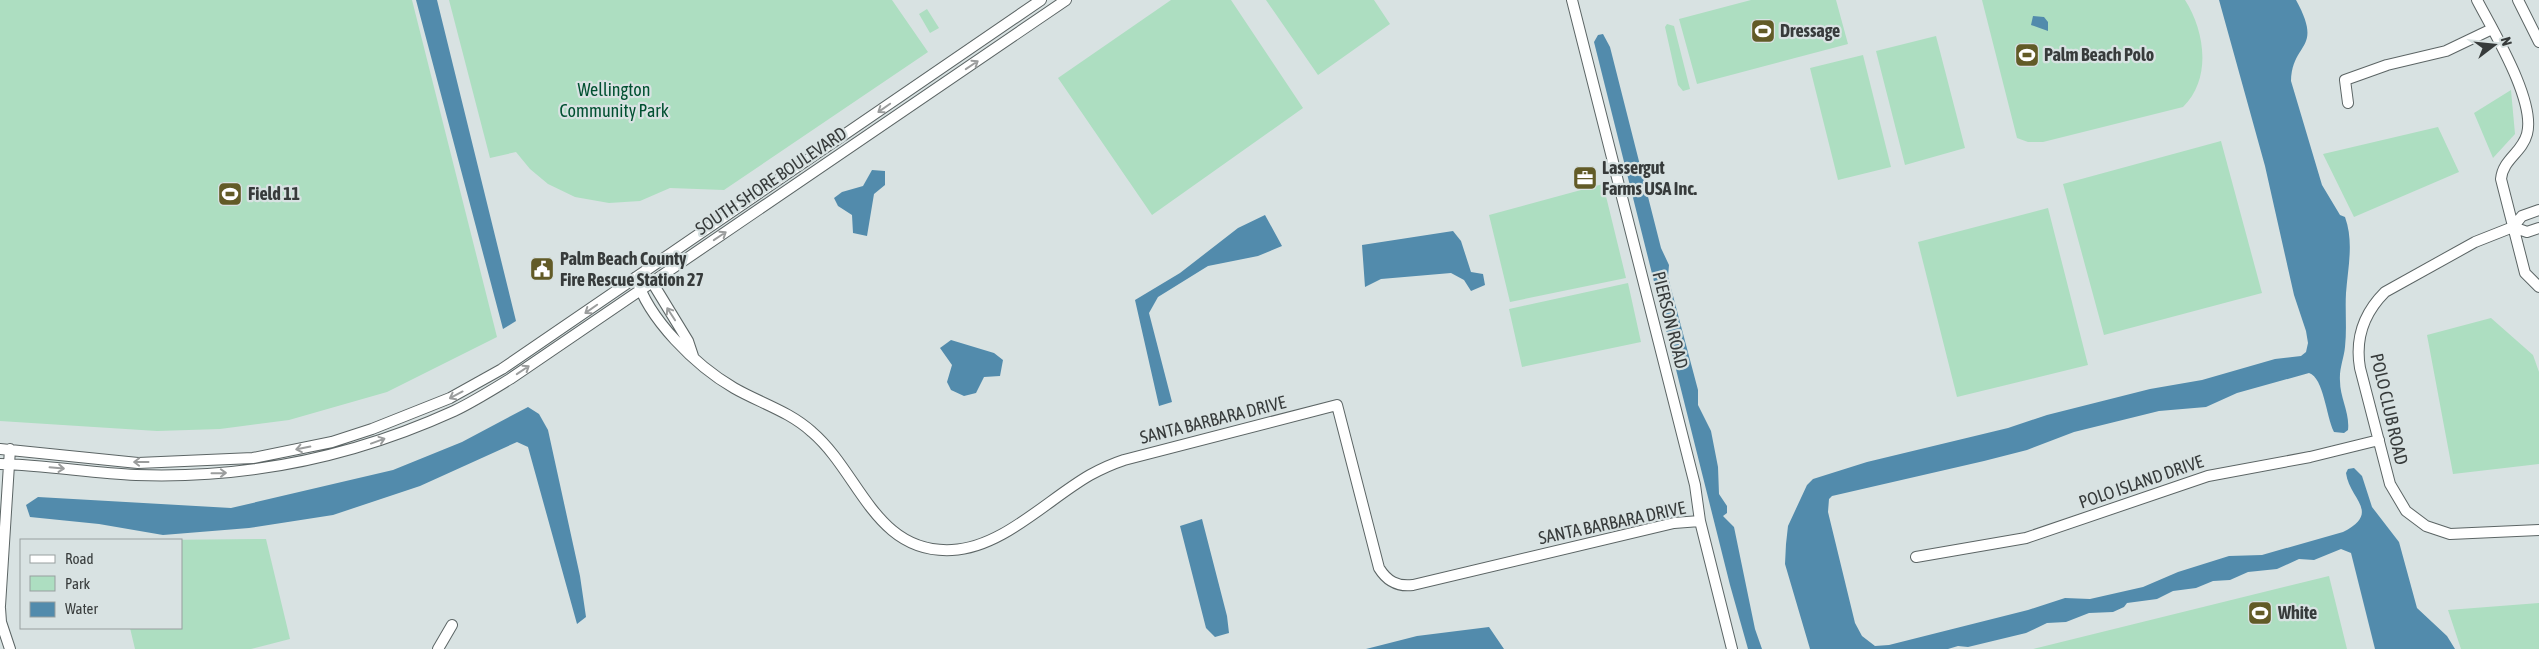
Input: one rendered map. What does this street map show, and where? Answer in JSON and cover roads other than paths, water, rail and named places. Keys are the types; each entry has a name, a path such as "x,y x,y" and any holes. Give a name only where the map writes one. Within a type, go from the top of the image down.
{"street":[{"name":"SOUTH SHORE BOULEVARD","path":"5,449 138,463 253,458 332,442 414,414 450,398 502,369 1041,0"},
{"name":"SOUTH SHORE BOULEVARD","path":"4,464 137,475 237,473 291,464 353,450 456,410 510,379 1066,0"},
{"name":"PIERSON ROAD","path":"1572,0 1695,485 1700,521 1732,649"},
{"path":"2478,0 2516,79 2528,120 2525,140 2507,160 2500,180 2525,272 2539,287"},
{"path":"2518,0 2539,42"},
{"path":"2348,103 2345,80 2387,65 2446,51 2492,29"},
{"path":"2512,227 2522,216 2539,210"},
{"path":"2512,227 2527,232 2539,228"},
{"name":"POLO CLUB ROAD","path":"2512,227 2475,242 2395,284 2385,292 2368,312 2360,336 2359,362 2395,495 2406,511 2426,526 2438,531 2463,534 2539,530"},
{"path":"636,277 652,282"},
{"name":"SANTA BARBARA DRIVE","path":"636,277 640,290 680,347 718,378 735,389 791,415 822,441 835,456 872,510 886,526 910,542 938,550 966,549 986,543 1091,474 1124,460 1337,406 1379,568 1387,579 1400,585 1413,585 1674,523 1700,521"},
{"name":"SANTA BARBARA DRIVE","path":"652,282 688,340 693,356"},
{"name":"POLO ISLAND DRIVE","path":"1916,557 2026,538 2208,476 2310,457 2379,440"},
{"path":"5,449 0,607 1,622 10,649"},
{"path":"438,649 452,625"}],"water":[{"path":"416,0 437,0 516,321 503,329"},
{"path":"2219,0 2296,0 2304,16 2307,37 2296,59 2291,81 2322,185 2340,215 2345,217 2348,226 2350,255 2346,300 2346,340 2340,387 2348,418 2348,430 2344,433 2334,432 2318,382 2309,373 2237,393 2206,407 2159,411 2074,432 2027,450 1832,496 1829,499 1828,512 1855,623 1862,636 1875,646 1889,645 2028,610 2065,598 2090,599 2143,587 2178,572 2229,556 2262,555 2343,532 2354,525 2360,518 2362,511 2348,482 2346,473 2348,469 2354,468 2362,476 2372,507 2399,542 2417,608 2447,636 2455,649 2375,649 2351,553 2341,549 2314,560 2299,559 2277,569 2248,572 2230,580 2213,581 2196,588 2173,591 2157,599 2127,603 2124,607 2113,612 2089,613 2066,622 2047,623 2026,633 1968,647 1958,646 1948,649 1810,649 1785,564 1788,526 1807,485 1813,479 1867,462 2008,428 2047,415 2150,389 2202,380 2275,359 2301,356 2306,352 2308,343 2306,331 2294,295 2265,166"},
{"path":"2033,16 2044,17 2048,22 2048,31 2031,25"},
{"path":"1603,34 1610,47 1661,248 1669,265 1668,277 1698,390 1698,405 1711,431 1718,467 1719,494 1727,506 1727,513 1723,516 1734,527 1755,629 1762,649 1748,649 1730,585 1594,42 1598,35"},
{"path":"872,170 885,171 885,185 874,194 867,236 853,233 852,215 838,206 834,198 842,192 863,186"},
{"path":"1265,215 1282,246 1258,256 1208,266 1158,297 1149,313 1172,402 1159,406 1135,300 1180,273 1238,228"},
{"path":"1453,231 1461,241 1471,272 1483,274 1485,285 1471,291 1464,280 1451,273 1381,279 1365,287 1362,245"},
{"path":"951,340 994,353 1003,360 1000,376 984,377 976,393 964,396 951,390 947,382 952,365 940,348"},
{"path":"528,407 539,414 548,430 580,576 586,617 577,624 528,447 517,442 420,486 333,515 249,528 163,535 99,524 30,517 26,505 38,497 231,508 393,470 462,442"},
{"path":"1202,519 1227,616 1229,633 1215,637 1206,628 1180,526"},
{"path":"1489,627 1504,649 1366,649 1417,636"}],"place":[{"name":"Dressage","path":"1763,31"},
{"name":"Palm Beach Polo","path":"2027,55"},
{"name":"Lassergut Farms USA Inc.","path":"1585,178"},
{"name":"Field 11","path":"230,194"},
{"name":"Palm Beach County Fire Rescue Station 27","path":"542,269"},
{"name":"White","path":"2260,613"}],"park label":[{"name":"Wellington Community Park","path":"614,100"}]}
